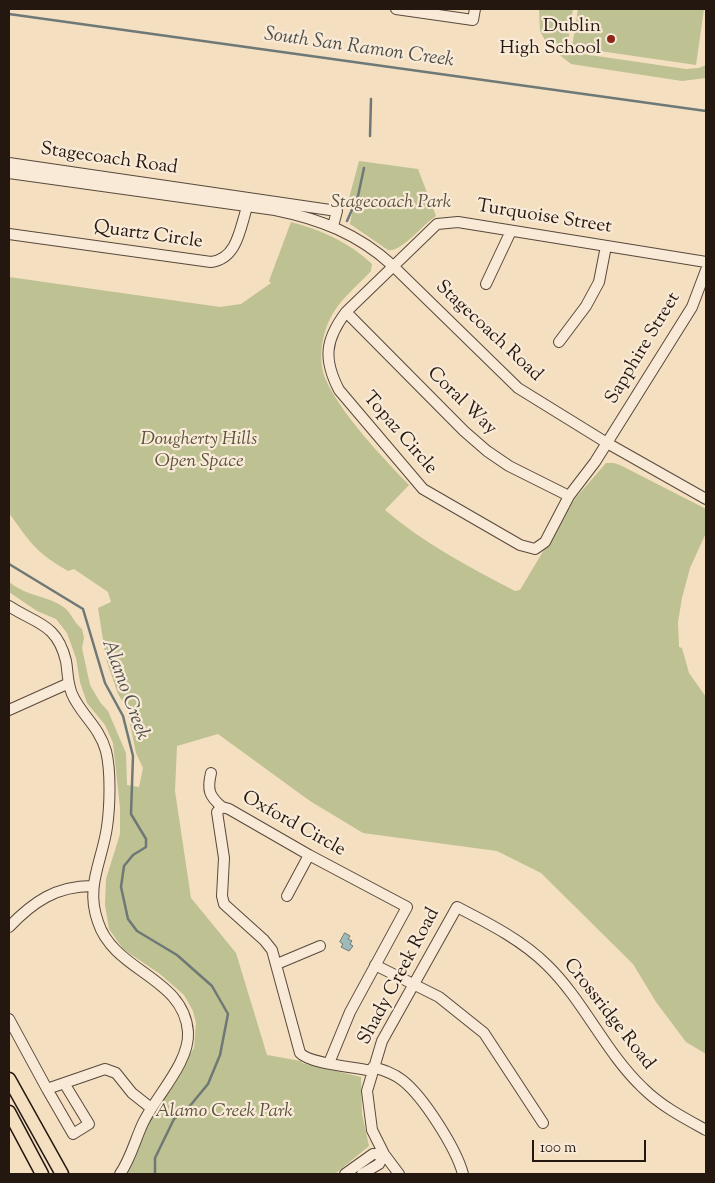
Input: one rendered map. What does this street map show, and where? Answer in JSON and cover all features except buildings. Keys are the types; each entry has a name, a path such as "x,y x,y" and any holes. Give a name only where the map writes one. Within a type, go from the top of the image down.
{"main road":[{"path":"9,1079 62,1174"},
{"path":"9,1112 42,1174"},
{"path":"24,1141 40,1156 52,1174"}],"street":[{"path":"396,9 473,20 475,9"},
{"name":"Stagecoach Road","path":"9,163 25,170 222,199 337,211 333,226"},
{"name":"Stagecoach Road","path":"9,173 25,170"},
{"name":"Stagecoach Road","path":"222,199 247,207 306,216 333,226 362,242 392,266 518,388 607,443 706,499"},
{"name":"Quartz Circle","path":"9,234 211,262 224,259 234,247 247,207"},
{"name":"Turquoise Street","path":"392,266 437,224 458,222 706,262"},
{"path":"486,284 511,231"},
{"path":"559,342 586,306 598,282 606,246"},
{"name":"Topaz Circle","path":"392,266 346,312 334,328 329,343 327,360 331,376 339,390 423,489 520,545 535,549 545,542 569,496 607,443"},
{"name":"Sapphire Street","path":"607,443 692,307 706,270"},
{"name":"Coral Way","path":"346,312 469,436 509,466 569,496"},
{"path":"9,606 42,622 54,634 61,646 66,662 67,684 75,702 99,733 106,753 109,808 107,828 92,886 98,924 108,942 126,961 177,999 186,1020 188,1034 186,1050 151,1108 120,1174"},
{"path":"9,710 67,684"},
{"path":"211,774 207,788 211,798 222,807"},
{"name":"Oxford Circle","path":"328,1063 350,1012 408,907 309,855 229,809 222,807 217,812 217,819 221,827 224,858 222,896 224,904 264,940 277,964 300,1053 304,1057 328,1063 372,1069 392,1074 416,1092 458,1158 463,1174"},
{"path":"287,896 309,855"},
{"path":"9,927 30,906 42,898 63,888 92,886"},
{"name":"Shady Creek Road","path":"399,1174 384,1154 372,1130 367,1091 372,1069 382,1041 457,907"},
{"name":"Crossridge Road","path":"457,907 518,942 546,964 568,989 627,1071 672,1111 706,1130"},
{"path":"277,964 320,946"},
{"path":"375,965 415,984 460,1011 484,1033 543,1123"},
{"path":"9,1019 74,1134 89,1124 64,1083"},
{"path":"47,1089 104,1069 116,1073 132,1093 151,1108"},
{"path":"345,1174 373,1154 384,1154 379,1164 362,1174"}],"green space":[{"path":"539,9 573,9 567,48 576,53 686,69 699,68 706,65 706,78 682,81 571,64 548,46 540,31"},
{"path":"578,9 704,9 696,65 572,47"},
{"name":"Stagecoach Park","path":"359,161 418,169 436,216 405,243 393,250 388,250 350,224 353,208 347,206"},
{"name":"Dougherty Hills Open Space","path":"291,222 313,229 344,243 372,264 371,271 342,301 329,321 322,343 322,366 326,380 333,393 352,421 409,485 385,510 416,534 464,564 515,591 520,590 573,501 606,463 620,465 706,509 706,533 690,568 678,622 679,647 682,648 689,673 706,697 706,1054 686,1042 656,1002 633,964 541,873 497,851 363,833 310,801 218,734 177,746 175,791 191,898 236,953 267,1055 301,1061 302,1063 361,1077 362,1114 369,1146 335,1174 124,1174 154,1112 194,1048 196,1023 193,1011 184,995 160,974 123,949 109,929 105,905 106,879 120,834 120,808 113,743 105,725 87,703 80,682 76,658 67,633 56,619 37,611 9,592 9,582 23,591 56,602 68,611 82,629 84,638 82,648 90,685 108,711 126,753 127,785 139,787 143,768 136,753 127,709 118,694 106,659 98,608 111,602 108,592 74,569 68,571 40,552 9,513 9,277 220,307 241,304 271,283 269,281"}],"water":[{"path":"345,933 350,936 348,939 352,941 350,944 353,946 349,951 341,947 343,944 340,942"}],"waterway":[{"name":"South San Ramon Creek","path":"9,14 706,111"},
{"path":"370,136 371,99"},
{"path":"347,221 358,196 364,168"},
{"name":"Alamo Creek","path":"9,564 83,609 105,683 123,716 133,756 131,814 146,839 146,847 133,855 124,866 121,887 128,919 137,931 177,955 212,986 228,1014 220,1055 208,1084 184,1113 174,1119 155,1158 155,1174"}],"place":[{"name":"Dublin High School","path":"611,39"}],"park label":[{"name":"Alamo Creek Park","path":"224,1113"}]}
